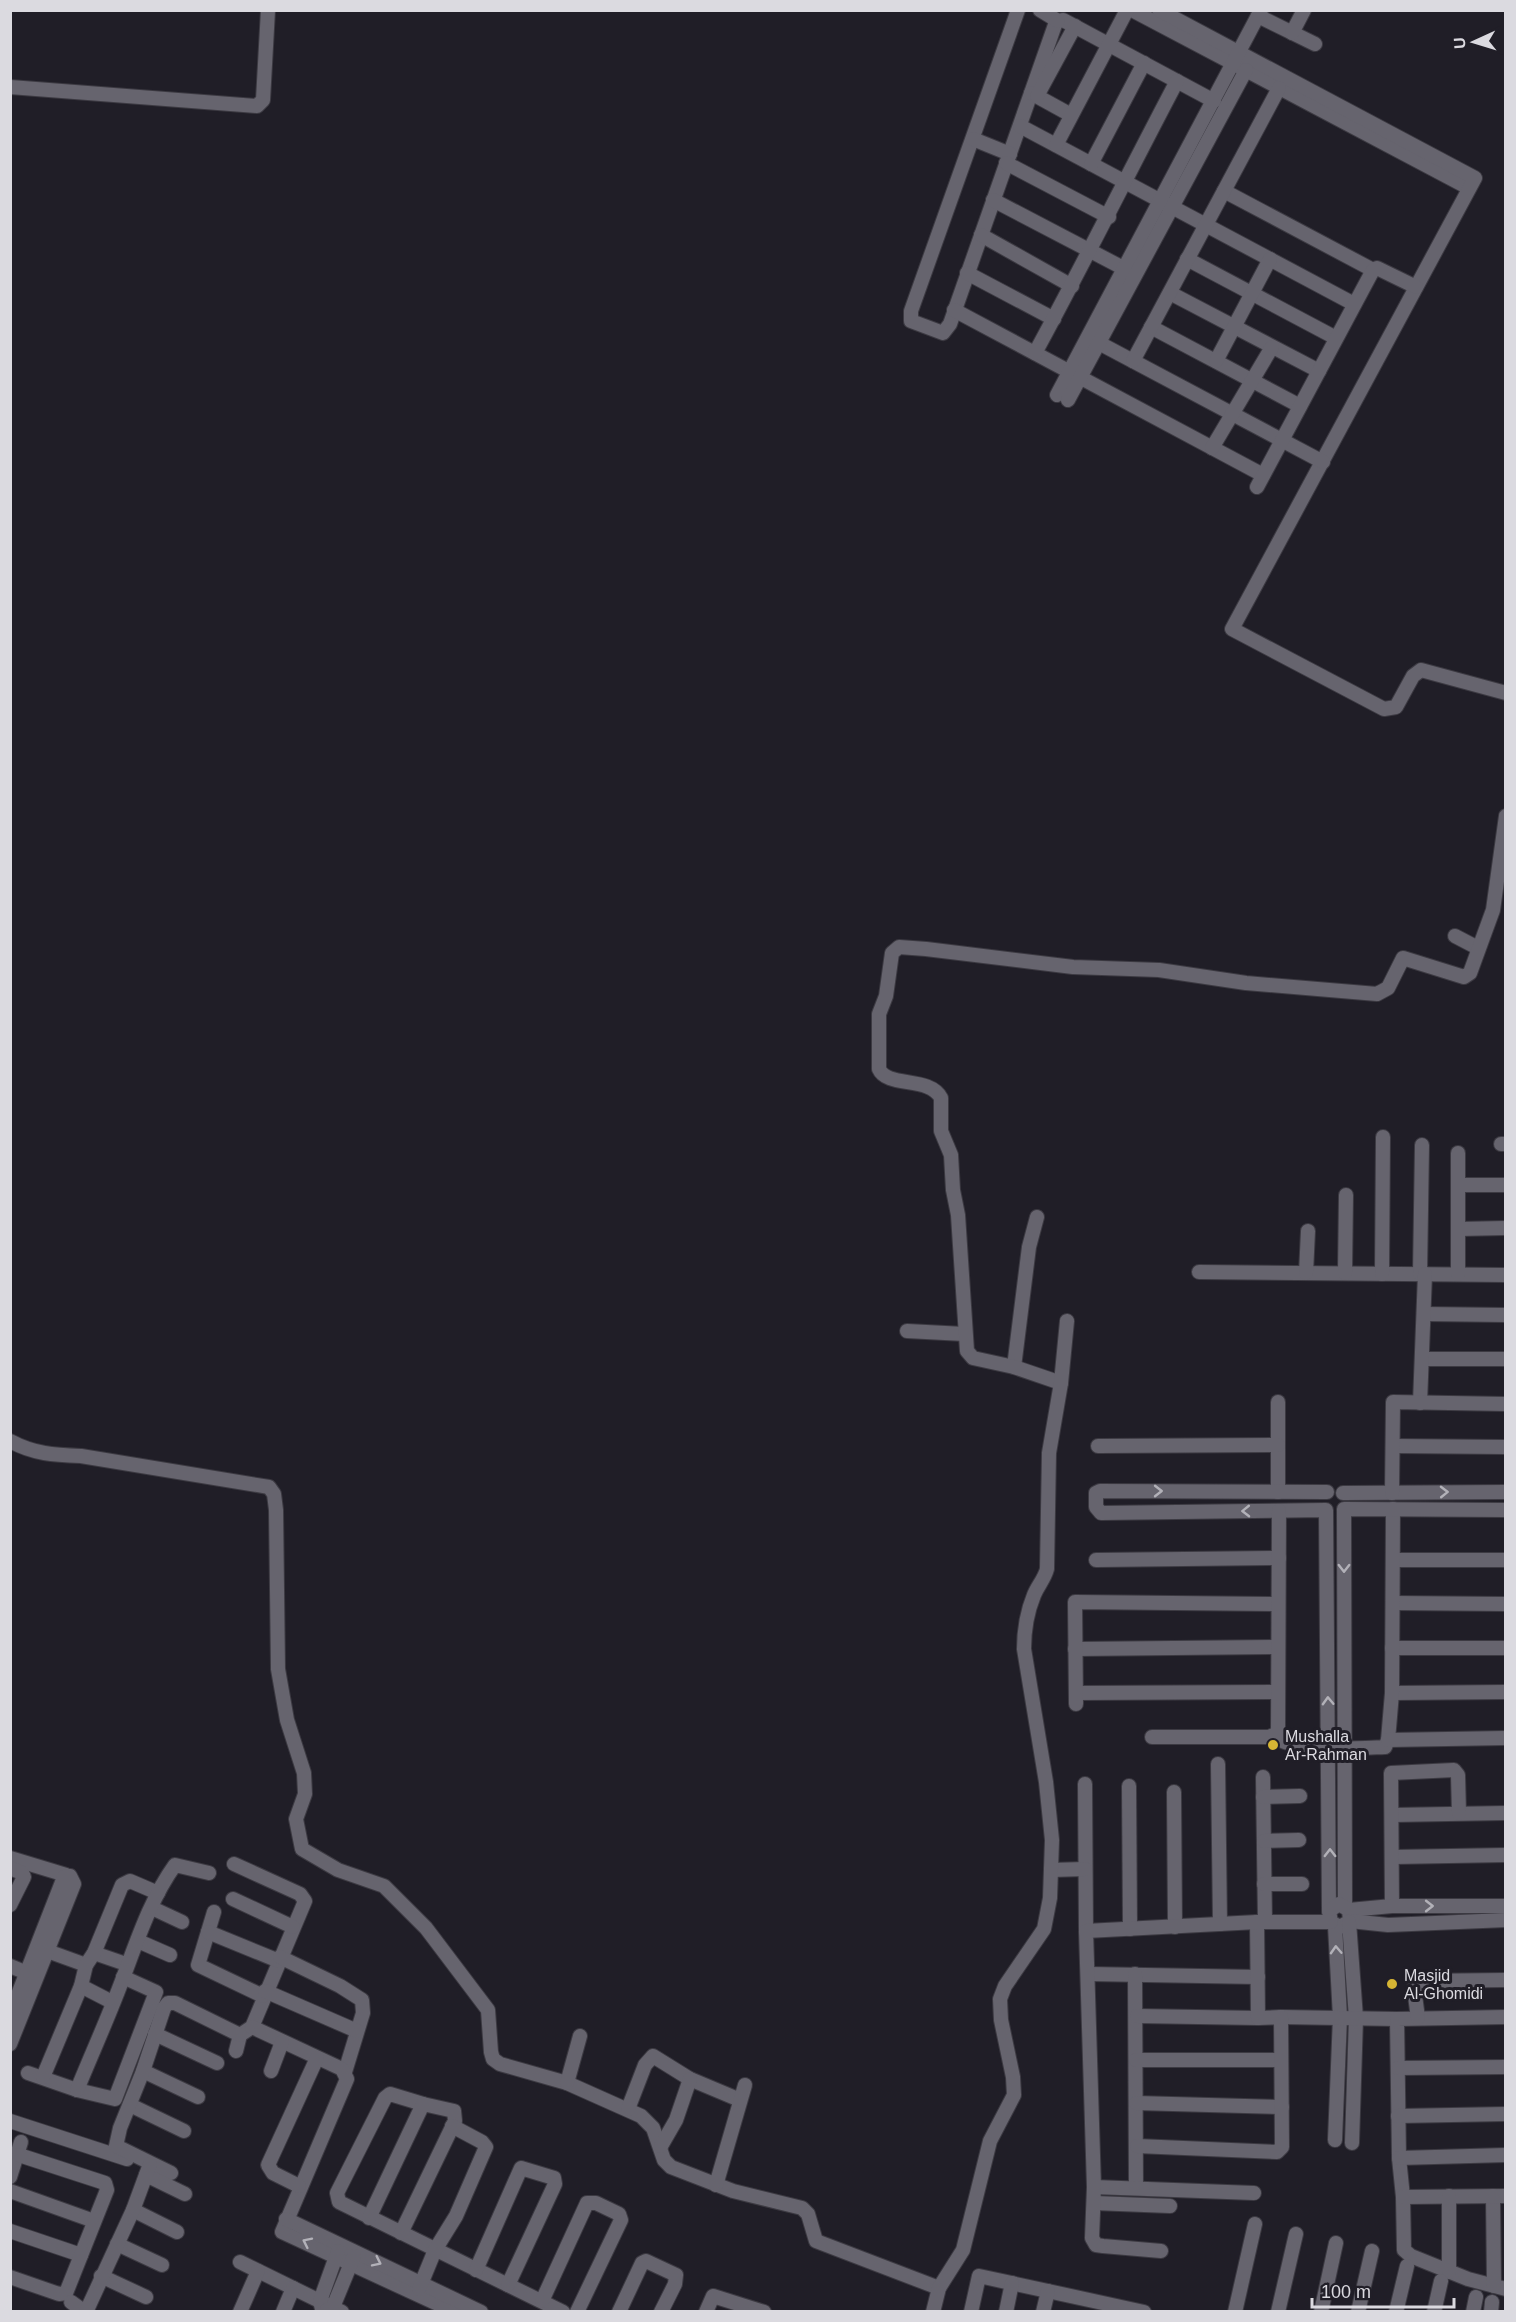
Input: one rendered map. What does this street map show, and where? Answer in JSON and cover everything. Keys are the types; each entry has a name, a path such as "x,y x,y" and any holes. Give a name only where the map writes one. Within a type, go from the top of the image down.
{"street":[{"path":"10,87 257,106 263,100 268,10"},
{"path":"1018,10 910,316 919,325 943,333 968,273 1020,126 1034,94 1075,26"},
{"path":"1040,10 1058,21 1063,20 1075,26 1214,101"},
{"path":"1056,145 1127,10"},
{"path":"1132,10 1475,178 1232,629 1384,709 1396,706 1413,676 1421,670 1506,693"},
{"path":"1292,33 1304,10"},
{"path":"1169,13 1279,88 1469,188"},
{"path":"1075,375 1099,343 1239,62 1260,13 1315,44"},
{"path":"1034,94 1053,26 1058,21"},
{"path":"1063,398 1125,269 1167,204 1214,101 1239,62"},
{"path":"1091,164 1144,63"},
{"path":"1035,353 1109,218 1124,181 1177,81"},
{"path":"1133,361 1279,88"},
{"path":"1034,94 1071,115"},
{"path":"1020,126 1354,304"},
{"path":"973,139 1109,218"},
{"path":"1224,191 1373,270 1377,268 1416,287"},
{"path":"993,200 1125,269"},
{"path":"981,235 1072,286"},
{"path":"1187,259 1336,338"},
{"path":"1216,361 1270,259"},
{"path":"954,310 1212,447 1260,481 1373,270"},
{"path":"968,273 1054,319"},
{"path":"1170,293 1319,371"},
{"path":"1151,327 1300,406"},
{"path":"1099,343 1323,462"},
{"path":"1212,447 1272,347"},
{"path":"1061,1383 1014,1367 973,1358 967,1351 964,1334 958,1215 953,1190 951,1155 941,1131 941,1098 930,1087 886,1076 879,1069 879,1009 886,996 891,955 894,950 905,947 1074,967 1159,970 1246,983 1377,994 1388,988 1403,958 1464,977 1470,972 1502,889 1506,816"},
{"path":"1455,936 1478,948"},
{"path":"1382,1274 1383,1137"},
{"path":"1420,1403 1424,1314 1422,1144"},
{"path":"1458,1153 1458,1274"},
{"path":"1458,1185 1506,1185"},
{"path":"1345,1273 1346,1195"},
{"path":"1014,1367 1029,1247 1037,1217"},
{"path":"1458,1229 1506,1228"},
{"path":"1306,1273 1308,1231"},
{"path":"1199,1272 1506,1275"},
{"path":"1424,1314 1506,1315"},
{"path":"933,2312 939,2288 963,2250 990,2141 1014,2095 1013,2078 1001,2020 1000,1999 1005,1986 1044,1929 1050,1898 1052,1840 1046,1782 1024,1649 1024,1630 1034,1593 1044,1581 1047,1569 1049,1453 1061,1383 1067,1321"},
{"path":"907,1331 964,1334"},
{"path":"1422,1359 1506,1359"},
{"path":"1278,1402 1278,1492"},
{"path":"1392,1493 1393,1402 1506,1404"},
{"path":"10,1441 34,1452 51,1456 81,1456 270,1487 274,1494 276,1510 278,1669 287,1720 304,1773 305,1794 296,1819 302,1849 338,1870 384,1886 420,1922 488,2010 493,2059 510,2068 567,2083 641,2115 653,2128 664,2160 671,2167 763,2200 802,2208 808,2214 816,2241 939,2288"},
{"path":"1098,1446 1278,1445"},
{"path":"1393,1446 1506,1447"},
{"path":"1506,1492 1343,1493 1335,1489 1327,1492 1100,1491 1096,1493 1095,1502 1101,1513 1326,1510 1336,1514 1344,1509 1506,1510"},
{"path":"1327,1492 1323,1499 1326,1510 1324,1597 1332,1920 1340,2017 1335,2140"},
{"path":"1343,1493 1347,1501 1344,1509 1344,1597 1348,1914 1356,2018 1353,2143"},
{"path":"1410,1493 1410,1509"},
{"path":"1152,1737 1274,1736 1280,1741 1345,1760 1385,1747 1388,1740 1392,1693 1394,1509"},
{"path":"1274,1736 1278,1733 1279,1511"},
{"path":"1096,1560 1279,1558"},
{"path":"1393,1560 1506,1560"},
{"path":"1324,1597 1344,1597"},
{"path":"1278,1604 1075,1602 1076,1699 1278,1692"},
{"path":"1393,1604 1506,1604"},
{"path":"1075,1648 1278,1647"},
{"path":"1392,1648 1506,1648"},
{"path":"1392,1693 1506,1692"},
{"path":"1388,1740 1506,1738"},
{"path":"1218,1764 1220,1924"},
{"path":"1392,1906 1391,1773 1417,1770 1457,1773 1459,1813"},
{"path":"1258,2018 1258,1977 1264,1884 1263,1777"},
{"path":"1085,1784 1086,1932 1094,2187 1092,2238 1096,2245 1161,2251"},
{"path":"1129,1786 1130,1929"},
{"path":"1174,1792 1174,1927"},
{"path":"1263,1797 1300,1796"},
{"path":"1392,1815 1506,1813"},
{"path":"1264,1840 1299,1840"},
{"path":"1393,1857 1506,1855"},
{"path":"10,1858 66,1875 10,2044"},
{"path":"234,1864 303,1897 304,1909 293,1927 236,2051"},
{"path":"77,2090 158,1893 176,1865 209,1873"},
{"path":"10,1868 22,1872 24,1877 10,1905"},
{"path":"1051,1870 1085,1869"},
{"path":"43,2077 83,1975 123,1883 130,1881 158,1893"},
{"path":"1264,1884 1302,1884"},
{"path":"233,1899 293,1927"},
{"path":"1332,1920 1339,1904 1348,1914 1388,1925 1506,1920"},
{"path":"1086,1932 1332,1920 1340,1927 1348,1914 1392,1906 1506,1906"},
{"path":"152,1908 182,1922"},
{"path":"214,1912 198,1965 357,2031"},
{"path":"208,1932 280,1959 359,1996 362,2000 363,2013 345,2072 346,2085 281,2228 283,2233 338,2251 419,2288 482,2312"},
{"path":"138,1941 170,1955"},
{"path":"40,1953 83,1975 112,2002"},
{"path":"10,2015 20,1977 40,1953"},
{"path":"28,2073 77,2090 115,2098 156,1992 125,1970 94,1953"},
{"path":"10,1966 20,1977"},
{"path":"1089,1974 1258,1977"},
{"path":"1135,1974 1137,2016 1136,2188"},
{"path":"1418,2018 1414,1988 1417,1981 1506,1980"},
{"path":"1338,1984 1353,1983"},
{"path":"185,2194 116,2146 120,2128 143,2071 164,2008 170,2002 282,2042 345,2072"},
{"path":"1137,2016 1397,2019 1506,2017"},
{"path":"1137,2146 1277,2152 1282,2147 1281,2017"},
{"path":"1397,2019 1399,2158 1403,2197 1404,2250 1445,2276 1500,2288 1499,2196 1403,2197"},
{"path":"155,2034 217,2063"},
{"path":"567,2083 580,2036"},
{"path":"271,2071 282,2042"},
{"path":"627,2109 650,2057 657,2057 690,2079 740,2100"},
{"path":"299,2186 273,2173 268,2165 317,2058"},
{"path":"1136,2060 1281,2060"},
{"path":"1398,2068 1506,2067"},
{"path":"143,2071 198,2097"},
{"path":"661,2146 676,2120 690,2079"},
{"path":"716,2185 745,2085"},
{"path":"401,2234 456,2118 454,2111 390,2094 379,2108 337,2193 339,2202 401,2234 563,2312"},
{"path":"1136,2103 1282,2107"},
{"path":"369,2218 423,2104"},
{"path":"130,2105 184,2130"},
{"path":"10,2111 81,2137"},
{"path":"1398,2116 1506,2114"},
{"path":"10,2121 127,2159"},
{"path":"419,2288 435,2250 456,2216 486,2147 482,2142 452,2127"},
{"path":"10,2177 20,2149 105,2184 107,2190 64,2295 10,2277"},
{"path":"1399,2158 1506,2155"},
{"path":"476,2270 521,2168 554,2178 555,2184 508,2285"},
{"path":"148,2169 171,2173"},
{"path":"71,2302 86,2312 100,2276 133,2211 148,2169"},
{"path":"1094,2187 1254,2193"},
{"path":"10,2191 94,2221"},
{"path":"1434,2312 1445,2276 1449,2196"},
{"path":"542,2301 587,2203 596,2203 619,2214 621,2220 577,2312"},
{"path":"1094,2203 1170,2206"},
{"path":"133,2211 177,2232"},
{"path":"1235,2312 1255,2224"},
{"path":"10,2231 81,2255"},
{"path":"1278,2312 1296,2234"},
{"path":"1321,2312 1336,2243"},
{"path":"117,2244 162,2265"},
{"path":"329,2309 338,2251"},
{"path":"1358,2312 1372,2251"},
{"path":"329,2309 353,2258"},
{"path":"240,2262 329,2309"},
{"path":"619,2312 643,2262 650,2262 676,2275 675,2284 661,2312"},
{"path":"1396,2312 1407,2266"},
{"path":"240,2312 258,2271"},
{"path":"100,2276 146,2297"},
{"path":"971,2312 979,2276 1048,2291 1081,2305 1144,2312"},
{"path":"1006,2312 1012,2283"},
{"path":"283,2312 293,2288"},
{"path":"419,2288 455,2312"},
{"path":"1043,2312 1048,2291"},
{"path":"706,2312 713,2296 758,2310"},
{"path":"1473,2312 1476,2297"}],"place":[{"name":"Mushalla Ar-Rahman","path":"1273,1745"},
{"name":"Masjid Al-Ghomidi","path":"1392,1984"}]}
